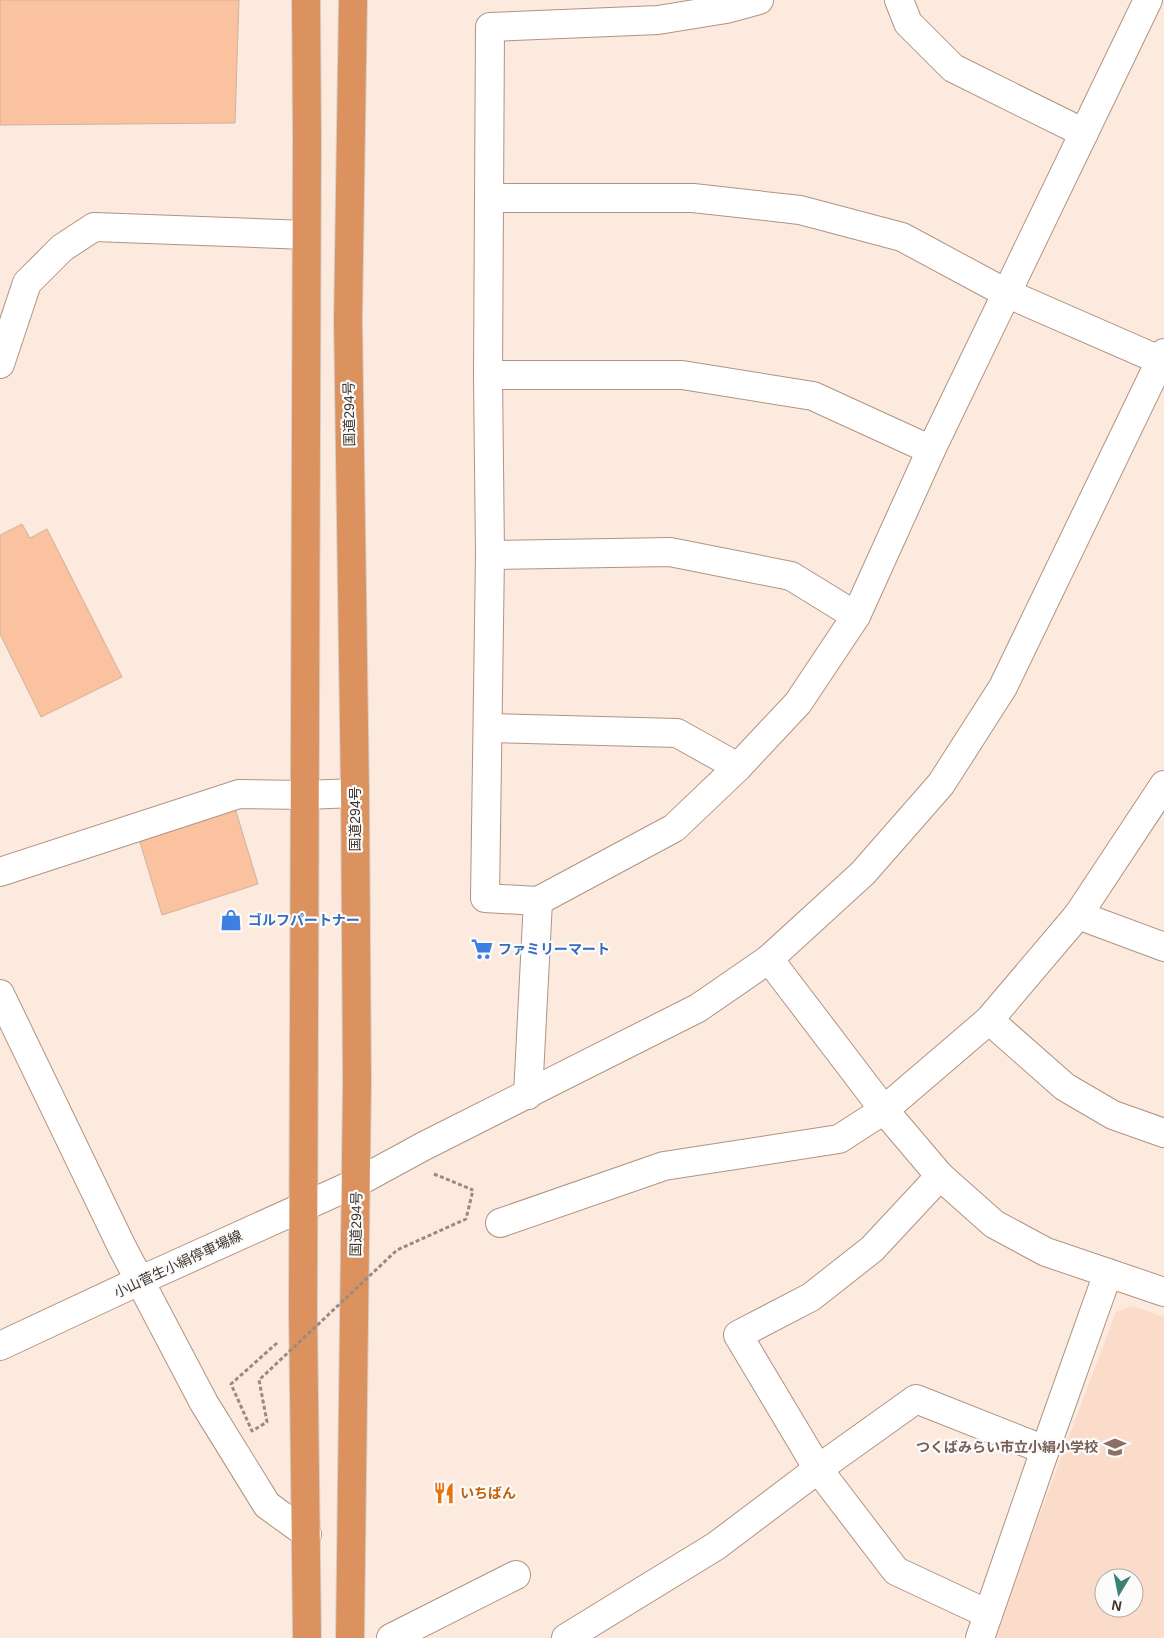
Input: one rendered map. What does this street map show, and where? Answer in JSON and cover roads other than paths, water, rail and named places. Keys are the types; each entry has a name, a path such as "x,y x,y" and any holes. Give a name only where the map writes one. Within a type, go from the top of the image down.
{"highway":[{"path":"306,0 303,1313 307,1638"},
{"name":"国道294号","path":"350,1638 356,1183 355,793 348,320 353,0"}],"street":[{"path":"759,0 725,5 658,20 490,27 488,375 490,555 485,898 538,901 674,828 738,767 798,703 856,616 931,450 1148,0"},
{"path":"898,0 908,24 953,68 1084,134"},
{"path":"489,198 693,198 800,210 902,237 1006,293 1163,359"},
{"path":"0,364 27,283 62,248 94,227 306,235"},
{"name":"小山菅生小絹停車場線","path":"0,1346 356,1183 424,1146 698,1008 769,959 863,873 941,784 1003,687 1163,359"},
{"path":"488,375 682,375 813,396 931,450"},
{"path":"490,555 670,552 792,576 856,616"},
{"path":"488,728 676,733 738,767"},
{"path":"500,1224 664,1166 839,1139 884,1110 989,1020 1078,915 1164,785"},
{"path":"0,872 239,794 305,795 355,793"},
{"path":"528,1095 538,901"},
{"path":"1078,915 1164,947"},
{"path":"769,959 884,1110 940,1176 994,1224 1046,1252 1164,1292"},
{"path":"0,994 139,1281 204,1403 267,1505 307,1534"},
{"path":"989,1020 1065,1087 1113,1115 1164,1132"},
{"path":"940,1176 872,1249 811,1297 738,1335 818,1469 896,1571 984,1626 1108,1273"},
{"path":"566,1638 716,1546 818,1469 916,1399 1045,1450"},
{"path":"392,1638 516,1575"}],"place":[{"name":"ゴルフパートナー","path":"231,920"},
{"name":"ファミリーマート","path":"482,949"},
{"name":"つくばみらい市立小絹小学校","path":"1115,1447"},
{"name":"いちばん","path":"444,1493"}]}
